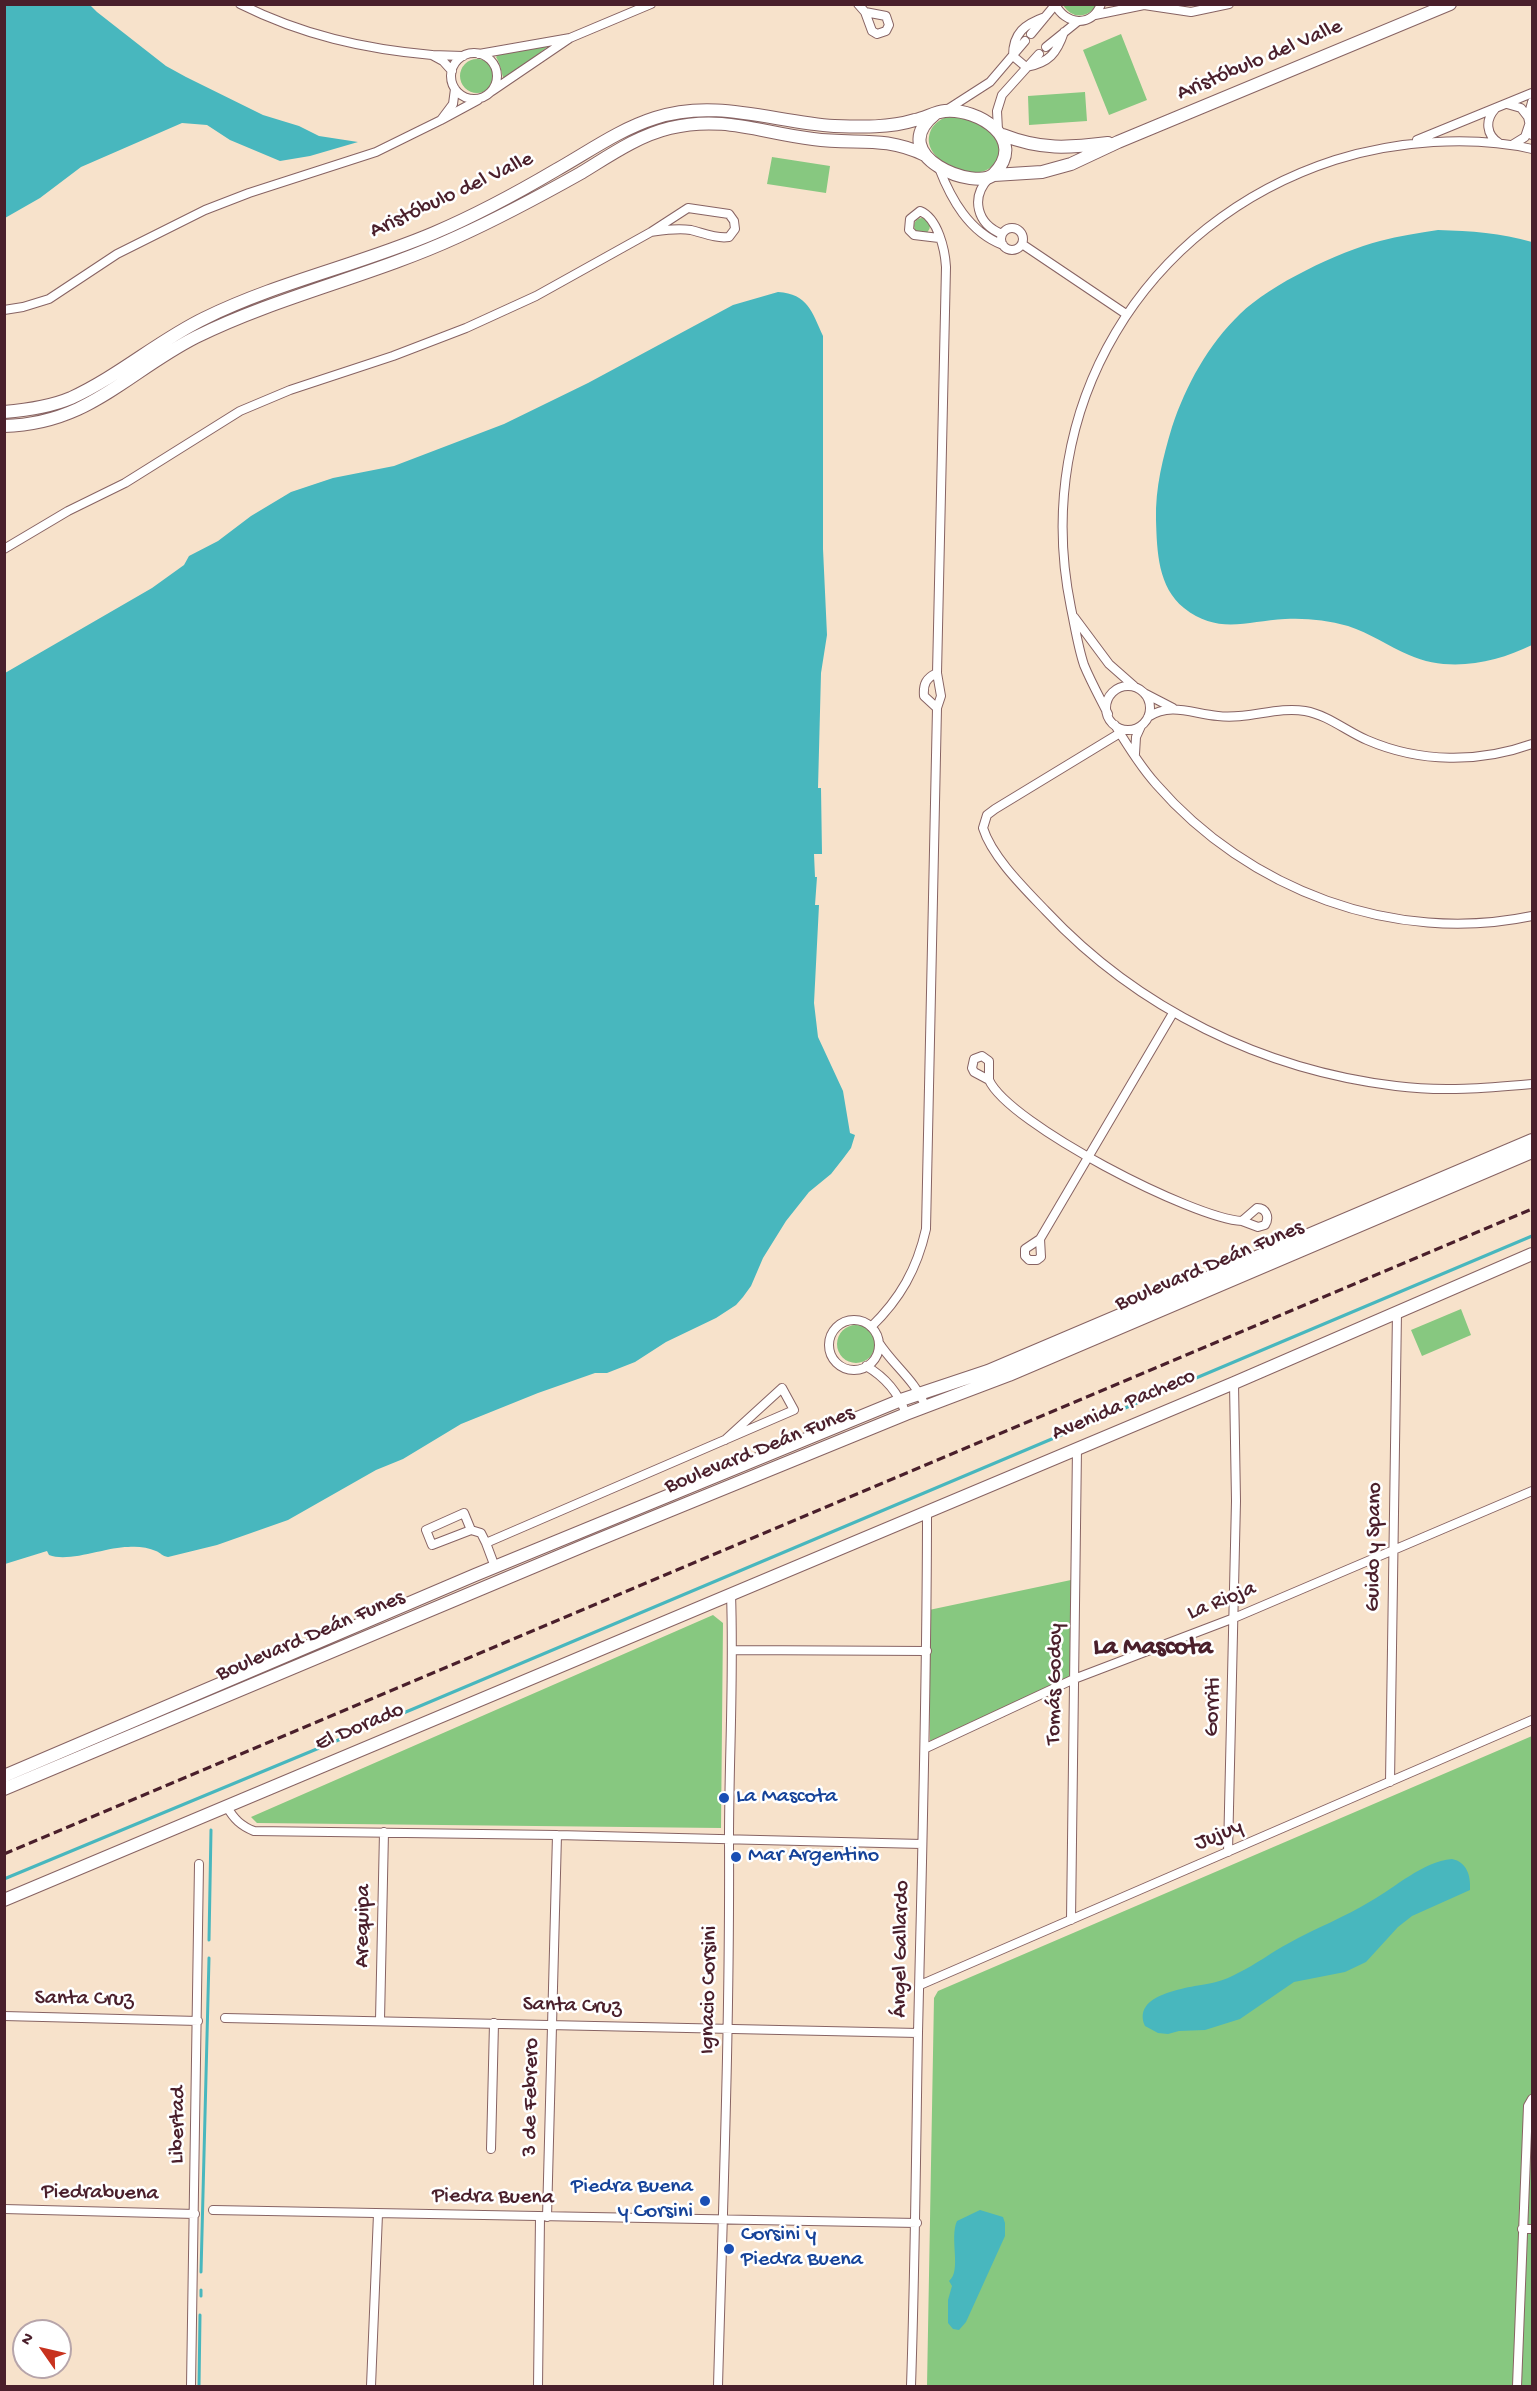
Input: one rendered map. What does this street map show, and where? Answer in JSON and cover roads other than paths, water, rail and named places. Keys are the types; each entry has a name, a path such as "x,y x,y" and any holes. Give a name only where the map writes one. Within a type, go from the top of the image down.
{"street":[{"path":"240,4 281,23 326,39 375,49 432,55 463,56 570,38"},
{"path":"4,310 49,299 117,254 205,210 258,189 376,152 484,97 570,38 651,4"},
{"path":"858,4 865,12"},
{"path":"1002,234 986,225 977,206 980,190 1000,165 1005,152 1000,132 998,104 1002,95 1042,50 1077,22 1090,19 1101,4"},
{"path":"1095,15 1143,5 1191,12 1229,4"},
{"name":"Aristóbulo del Valle","path":"991,176 1042,172 1071,164 1118,142 1450,4"},
{"path":"1022,244 1012,250 1002,245 981,233 962,211 950,193 939,168 925,155 920,137 922,128 940,112 981,89 1013,56 1055,5 1063,17 1077,22"},
{"path":"1013,56 1016,38 1024,27 1045,17"},
{"path":"1026,68 1049,60 1056,53 1064,32"},
{"path":"479,54 487,57 496,69 496,84 492,91"},
{"path":"432,55 452,70"},
{"path":"441,120 453,104 452,70 463,56"},
{"path":"1013,56 1026,68"},
{"path":"454,88 464,97 471,99 484,97"},
{"path":"1533,93 1411,142 1363,152 1316,166 1249,198 1207,226 1190,242 1148,286 1126,314 1105,350 1090,384 1070,447 1065,475 1061,545 1064,574 1084,665 1108,714 1154,783 1206,833 1259,870 1345,908 1378,916 1420,922 1474,923 1533,916"},
{"path":"1496,108 1491,113 1488,125 1492,137 1505,145 1521,142 1528,131 1533,102"},
{"path":"1505,104 1521,108 1529,121 1533,135"},
{"name":"Aristóbulo del Valle","path":"4,412 49,406 72,398 153,346 209,315 388,251 434,232 499,202 633,126 652,119 676,112 731,110 805,124 867,127 899,124 940,112"},
{"path":"940,112 971,116 1000,132"},
{"name":"Aristóbulo del Valle","path":"4,426 48,422 75,412 115,390 170,352 207,332 268,306 375,270 456,238 544,194 629,144 670,128 701,123 737,124 813,139 887,142 925,155"},
{"name":"Aristóbulo del Valle","path":"1000,132 1045,147 1063,148 1118,142"},
{"path":"1411,142 1505,145 1533,149"},
{"path":"939,168 959,175 991,176"},
{"path":"962,211 977,206"},
{"path":"4,549 68,511 125,483 249,406 466,328 536,296 651,232 688,208 729,214 734,221 735,229 729,237 723,238 682,230 651,232"},
{"path":"1002,234 1010,228 1017,228 1022,234 1022,244"},
{"path":"1002,234 1002,245"},
{"path":"872,1327 888,1311 913,1272 926,1229 937,708 941,696 937,673 946,267 944,250 939,238"},
{"path":"1022,244 1126,314"},
{"path":"1072,613 1105,659 1134,687 1176,709"},
{"path":"937,673 930,676 923,687 924,696 937,708"},
{"path":"1108,714 1108,701 1115,690 1128,686 1134,687"},
{"path":"1144,693 1150,704 1148,717"},
{"path":"1136,757 1136,737 1142,725 1148,717 1163,709 1233,717 1304,711 1331,720 1368,740 1387,747 1446,758 1469,758 1496,754 1533,744"},
{"path":"1115,724 1128,729 1142,725"},
{"path":"1120,733 995,808 987,815 983,828 989,843 1007,867 1063,929 1128,985 1173,1013 1221,1037 1264,1055 1311,1070 1398,1086 1452,1089 1533,1084"},
{"path":"1040,1239 1173,1013"},
{"path":"989,1080 998,1094 1007,1102 1052,1135 1119,1174 1199,1210 1242,1221"},
{"name":"Boulevard Deán Funes","path":"4,1776 495,1567 901,1400 988,1371 1533,1140"},
{"name":"Boulevard Deán Funes","path":"4,1789 567,1552 906,1414 1009,1375 1533,1152"},
{"name":"Avenida Pacheco","path":"731,1594 1234,1383 1533,1254"},
{"name":"Guido y Spano","path":"1389,1782 1397,1312"},
{"path":"879,1343 876,1356 866,1366 858,1369 842,1367 831,1354 830,1338 840,1324 848,1321 865,1322 872,1327 879,1343 920,1393 925,1407"},
{"path":"866,1366 882,1378 901,1400 906,1414"},
{"name":"Gorriti","path":"1228,1852 1236,1500 1234,1383"},
{"path":"486,1543 725,1440 794,1410 782,1388 725,1440"},
{"name":"Tomás Godoy","path":"1071,1920 1077,1449"},
{"name":"La Rioja","path":"926,1748 1074,1678 1234,1618 1533,1491"},
{"name":"Ángel Gallardo","path":"911,2386 917,2223 918,2033 926,1748 927,1512"},
{"path":"471,1530 464,1513 426,1530 432,1545 471,1530 481,1533 495,1567"},
{"name":"Ignacio Corsini","path":"718,2386 729,2030 729,1839 733,1650 731,1594"},
{"name":"El Dorado","path":"4,1900 731,1594"},
{"path":"733,1650 927,1651"},
{"name":"Jujuy","path":"920,1985 1533,1720"},
{"path":"227,1807 233,1817 244,1827 254,1831 557,1835 922,1844"},
{"name":"Arequipa","path":"380,2020 384,1832"},
{"name":"3 de Febrero","path":"538,2386 557,1835"},
{"name":"Libertad","path":"191,2386 199,1864"},
{"name":"Santa Cruz","path":"4,2016 198,2021"},
{"name":"Santa Cruz","path":"225,2018 918,2033"},
{"path":"490,2149 494,2023"},
{"path":"1517,2386 1528,2106 1533,2100"},
{"name":"Piedrabuena","path":"4,2209 195,2214"},
{"name":"Piedra Buena","path":"213,2210 917,2223"},
{"path":"371,2386 378,2214"},
{"path":"1522,2229 1533,2229"}],"water":[{"path":"5,4 90,5 166,66 186,77 263,115 299,126 319,136 358,142 310,156 280,161 230,140 207,125 182,123 81,167 40,198 5,218"},
{"path":"1438,230 1486,233 1532,242 1532,645 1487,661 1472,664 1440,664 1409,655 1356,629 1332,622 1293,619 1221,624 1197,616 1184,608 1169,590 1158,556 1157,496 1160,473 1172,427 1191,381 1208,352 1228,326 1253,303 1306,270 1363,246"},
{"path":"778,292 788,293 803,300 812,312 823,336 823,549 827,635 821,673 818,788 821,788 822,854 814,854 815,877 817,877 815,905 819,905 814,1003 818,1037 843,1091 850,1133 855,1135 851,1148 831,1174 809,1192 786,1221 763,1258 751,1286 736,1305 716,1318 666,1342 635,1362 607,1373 595,1373 538,1393 461,1424 403,1459 376,1470 288,1520 217,1545 168,1557 153,1550 138,1547 67,1557 49,1555 47,1551 5,1564 5,673 152,588 184,565 189,556 218,541 251,516 291,492 333,478 394,466 504,424 588,383 733,305"},
{"path":"1452,1859 1465,1866 1470,1880 1470,1890 1412,1916 1398,1927 1366,1962 1345,1972 1294,1982 1240,2019 1205,2030 1179,2031 1168,2034 1158,2033 1145,2026 1143,2014 1147,2005 1156,1998 1181,1989 1230,1977 1289,1943 1361,1907 1420,1870"},
{"path":"980,2210 1003,2217 1005,2236 966,2322 959,2330 953,2329 948,2323 948,2300 952,2286 949,2281 955,2270 955,2228 957,2221"}],"waterway":[{"path":"4,1879 413,1709 1532,1236"},
{"path":"209,1940 211,1830"},
{"path":"201,2272 209,1958"},
{"path":"201,2290 201,2296"},
{"path":"199,2386 200,2315"}],"railway":[{"path":"4,1854 1532,1209"}],"place":[{"name":"La Mascota","path":"724,1798"},
{"name":"Mar Argentino","path":"736,1857"},
{"name":"Piedra Buena y Corsini","path":"705,2201"},
{"name":"Corsini y Piedra Buena","path":"729,2249"}],"district":[{"name":"La Mascota","path":"1153,1649"}]}
